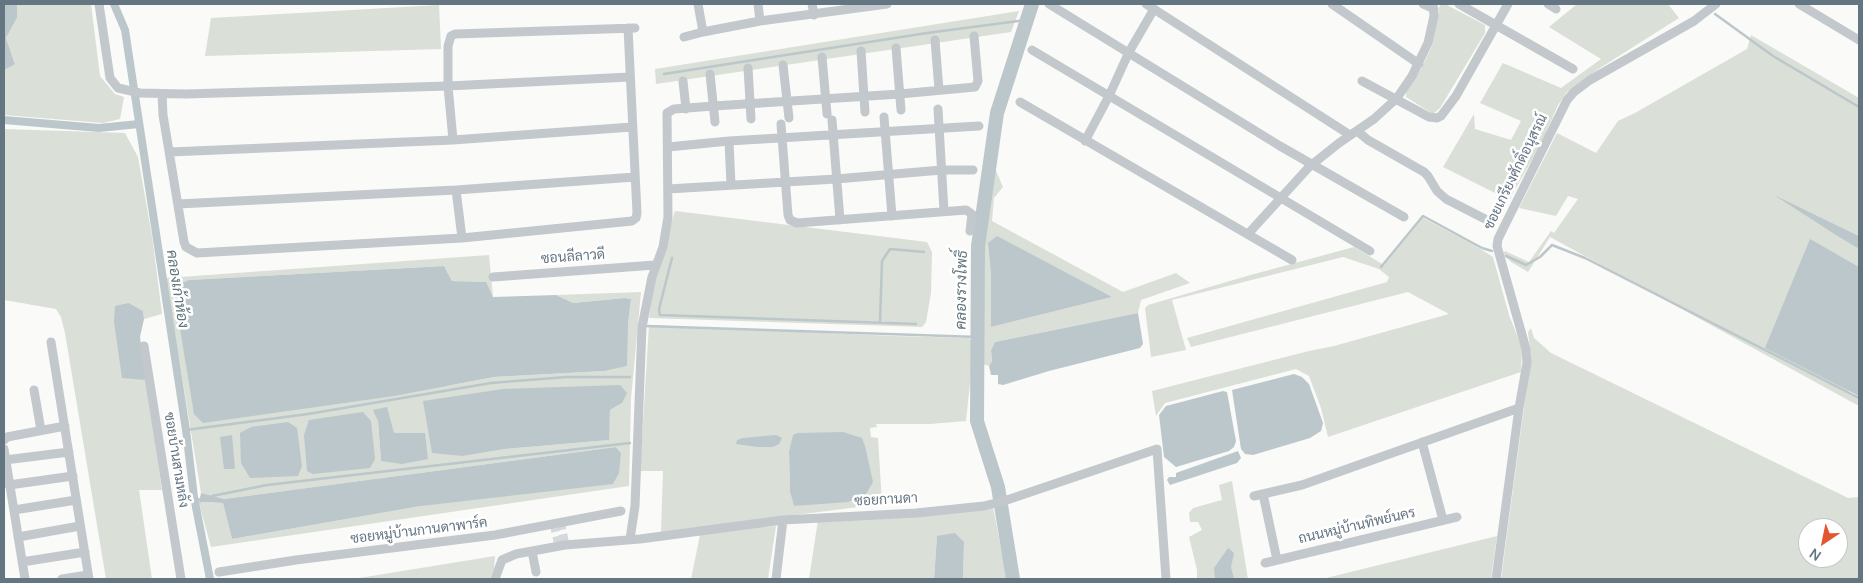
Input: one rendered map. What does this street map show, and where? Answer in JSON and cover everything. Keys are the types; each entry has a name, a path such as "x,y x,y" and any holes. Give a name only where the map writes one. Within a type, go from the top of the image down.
{"street":[{"path":"99,4 108,71 113,83 118,88 140,93 448,86 630,77"},
{"path":"698,4 703,32"},
{"path":"758,4 760,21"},
{"path":"812,4 814,15"},
{"path":"684,37 760,21 814,15 868,5 887,4"},
{"path":"1049,4 1312,164 1404,217"},
{"path":"1146,4 1354,133 1424,172 1437,191 1446,199 1485,220"},
{"path":"1332,4 1419,64"},
{"path":"1248,234 1312,164 1374,119 1397,98 1419,64 1431,32 1434,7 1423,4"},
{"path":"1459,4 1573,69"},
{"path":"1362,80 1429,117 1437,118 1441,116 1456,96 1508,4"},
{"name":"ซอยเกรียงศักดิ์อนุสรณ์","path":"1496,579 1519,408 1527,363 1526,349 1497,246 1502,230 1537,164 1567,100 1574,92 1590,80 1694,21 1716,4"},
{"path":"1799,4 1858,37"},
{"path":"1085,141 1110,96 1129,52 1154,9"},
{"path":"162,94 163,115 186,247 197,253 462,238 632,221 636,218 637,213 630,77 632,28 455,34 451,36 448,46 448,86 453,140"},
{"path":"630,539 635,506 642,327 655,265 663,247 668,217 667,113 674,110 714,106 900,94 974,87 978,81 974,36"},
{"path":"935,40 939,90"},
{"path":"896,48 901,110"},
{"path":"1032,50 1370,252"},
{"path":"861,51 865,112"},
{"path":"822,57 826,98 833,136 840,220"},
{"path":"783,65 789,118"},
{"path":"748,68 751,119"},
{"path":"710,74 715,122"},
{"path":"683,81 686,109"},
{"path":"1020,102 1292,260"},
{"path":"938,109 944,211"},
{"path":"884,118 892,216"},
{"path":"781,124 788,215 790,220 797,223 966,210 972,214 970,231"},
{"path":"668,147 729,141 979,126"},
{"path":"170,152 453,140 632,127"},
{"path":"729,141 731,185"},
{"path":"668,189 836,179 942,170 973,170"},
{"path":"178,204 456,190 636,177"},
{"path":"456,190 462,238"},
{"name":"ซอนลีลาวดี","path":"493,277 655,265"},
{"path":"50,342 89,577 62,579"},
{"name":"ซอยบ้านสามหลัง","path":"144,346 181,579"},
{"path":"34,390 41,430"},
{"path":"1278,560 1258,495 1302,485 1519,408"},
{"path":"4,440 7,436 65,426"},
{"path":"1422,442 1443,520"},
{"path":"4,449 25,579"},
{"name":"ซอยกานดา","path":"495,579 502,560 516,554 565,545 630,539 640,540 783,520 916,513 984,506 1157,450 1166,579"},
{"path":"5,460 69,452"},
{"path":"10,485 73,476"},
{"path":"14,510 76,500"},
{"name":"ซอยหมู่บ้านกานดาพาร์ค","path":"219,572 296,560 495,535 621,511"},
{"name":"ถนนหมู่บ้านทิพย์นคร","path":"1265,563 1457,517"},
{"path":"776,579 783,520"},
{"path":"18,537 80,526"},
{"path":"532,551 536,572"},
{"path":"22,562 85,552"}],"shaded area":[{"path":"17,4 91,4 100,76 115,94 124,97 120,119 103,123 4,115 4,70 15,63 6,38 17,18"},
{"path":"1440,4 1445,4 1485,25 1485,33 1440,108 1433,114 1406,97 1406,92 1422,67 1432,46"},
{"path":"1577,4 1668,4 1679,18 1600,68 1567,92 1558,105 1540,146 1509,200 1443,167 1474,114 1475,129 1511,140 1521,121 1480,103 1503,63 1561,88 1601,59 1549,27"},
{"path":"439,5 441,49 205,56 211,18"},
{"path":"1019,11 1011,32 656,84 655,69"},
{"path":"1751,35 1859,98 1859,236 1779,198 1859,249 1859,267 1810,240 1849,392 1859,396 1859,406 1550,237 1528,272 1511,262 1503,254 1505,251 1529,262 1551,231 1554,233 1578,199 1568,196 1556,216 1519,208 1557,133 1596,153 1618,121 1747,49"},
{"path":"4,129 125,133 138,157 152,236 162,314 144,319 143,311 129,303 146,380 162,490 139,490 152,579 106,579 61,317 56,309 4,300"},
{"path":"994,166 1003,187 994,198 992,221 1123,292 1176,273 1190,283 1141,300 1138,313 995,342 991,350 992,361 989,366 983,364 982,245","holes":["988,243 1112,297 991,327 991,275"]},
{"path":"675,211 927,242 932,252 931,293 926,322 922,327 649,318 655,275"},
{"path":"1423,218 1493,257 1509,315 1522,348 1521,372 1328,437 1321,408 1309,376 1296,369 1165,403 1156,416 1152,391 1334,346 1449,314 1408,292 1191,347 1187,338 1387,282 1389,277 1379,269 1343,257 1172,300 1186,350 1151,357 1145,308 1148,305 1354,247 1384,265"},
{"path":"489,255 493,297 485,282 452,281 444,266 189,280 176,285 447,386 494,377 604,371 628,323 631,299 573,303 556,295 641,292 631,399 629,486 211,547 199,503 223,503 232,539 421,506 621,453 616,447 224,499 201,493 166,278","holes":["622,403 610,410 608,440 505,449 463,456","378,421 394,433 381,461"]},
{"path":"649,325 969,338 974,345 966,421 930,424 876,424 877,427 870,428 871,437 878,438 882,504 661,532 663,471 640,471","holes":["789,452 811,504 794,506 790,492"]},
{"path":"1531,328 1534,338 1551,353 1848,498 1859,497 1859,579 1501,579 1531,355 1528,332"},
{"path":"1232,481 1248,579 1197,579 1197,570 1189,537 1202,530 1198,522 1190,522 1189,513 1193,508 1222,500 1219,485"},
{"path":"993,507 1007,579 963,579 964,542 937,536 934,579 809,579 818,520"},
{"path":"776,526 768,579 691,579 700,535 746,528"},
{"path":"1497,536 1491,579 1322,579"},
{"path":"495,556 494,569 490,579 353,579"}],"water":[{"path":"4,4 17,4 17,18 6,38 15,64 4,70"},
{"path":"1774,195 1859,236 1859,249 1836,235"},
{"path":"997,236 1112,297 991,327 991,275 988,243"},
{"path":"1810,239 1859,267 1859,396 1765,348"},
{"path":"444,266 452,281 486,282 493,297 556,295 573,303 631,299 628,323 627,366 604,371 494,377 394,396 203,423 194,414 176,304 176,285 189,280"},
{"path":"129,303 143,311 144,319 140,337 146,380 122,378 114,322 115,306"},
{"path":"1138,313 1143,344 1140,348 1049,371 1003,385 998,384 998,375 991,375 989,366 992,361 991,350 995,342"},
{"path":"1294,374 1302,377 1309,384 1323,423 1321,431 1310,438 1253,455 1245,454 1241,449 1232,390"},
{"path":"620,385 627,393 622,403 610,410 609,440 505,449 463,456 432,453 423,401 503,389"},
{"path":"1223,391 1227,392 1236,441 1234,447 1229,451 1176,467 1164,457 1159,415 1166,406"},
{"path":"387,407 394,433 425,433 428,459 402,464 381,461 378,421 373,410"},
{"path":"363,412 371,421 375,459 370,468 313,474 307,471 304,435 309,420"},
{"path":"288,422 297,428 302,466 298,476 250,478 241,463 240,433 251,427"},
{"path":"843,432 862,438 865,446 873,482 866,494 848,502 794,506 790,492 789,452 793,435 797,433"},
{"path":"232,435 235,469 224,469 220,437"},
{"path":"776,435 782,438 779,444 773,447 736,444 737,440 743,438"},
{"path":"616,447 621,453 619,473 613,484 421,506 232,539 223,503 199,503 201,493 224,499"},
{"path":"1238,451 1241,458 1237,463 1170,485 1167,480 1169,477 1176,477 1176,473"},
{"path":"955,533 964,542 963,579 934,579 937,536"},
{"path":"1228,548 1234,553 1231,567 1234,579 1215,579 1214,568"}],"waterway":[{"name":"คลองเก้าห้อง","path":"114,4 125,30 186,430 194,497 210,579"},
{"name":"คลองรางโพธิ์","path":"1013,579 998,487 977,421 978,246 997,113 1032,4"},
{"path":"1715,14 1773,56 1859,107"},
{"path":"664,74 927,33 1026,20"},
{"path":"4,120 99,128 139,124"},
{"path":"1381,267 1423,216 1482,248 1492,251"},
{"path":"1506,256 1526,265 1540,257 1552,245 1585,258 1859,398"},
{"path":"880,322 882,261 890,249 924,252"},
{"path":"672,258 659,309 660,315 916,324"},
{"path":"646,326 978,337"},
{"path":"186,430 308,414 491,383 566,377 630,377"},
{"path":"212,496 267,485 630,443"},
{"name":"คลองเก้าห้อง","path":"195,500 202,499"}],"tunnel":[{"path":"560,521 565,545"},
{"path":"554,523 559,546"}]}
